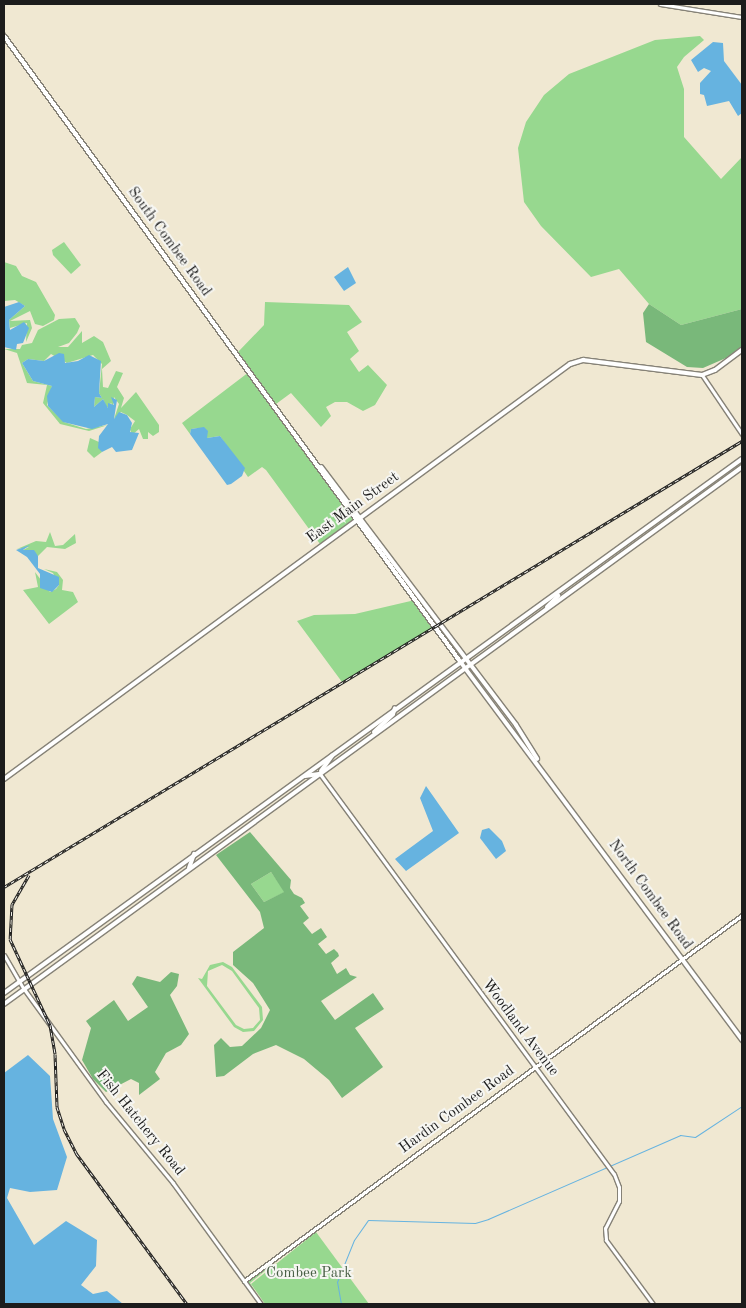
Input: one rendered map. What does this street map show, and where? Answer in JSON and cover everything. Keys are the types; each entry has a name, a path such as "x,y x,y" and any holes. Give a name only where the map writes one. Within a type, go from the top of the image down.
{"main road":[{"name":"South Combee Road","path":"4,36 359,518"},
{"path":"702,375 715,370 742,350"},
{"name":"East Main Street","path":"4,778 570,364 583,360 702,375"},
{"path":"4,993 395,708 464,662 742,460"},
{"path":"4,1004 742,467"},
{"path":"682,503 686,508"},
{"name":"North Combee Road","path":"359,518 464,662 466,668 742,1040"},
{"path":"547,609 572,584"},
{"name":"North Combee Road","path":"464,662 470,665 516,725 538,763"},
{"path":"371,736 393,714 395,708"},
{"path":"319,774 340,748"},
{"path":"294,781 312,773 319,774"},
{"path":"194,854 210,853"},
{"path":"188,869 194,854"},
{"path":"175,868 188,869"}],"street":[{"path":"660,4 742,17"},
{"path":"702,375 742,434"},
{"name":"Woodland Avenue","path":"319,774 609,1168 619,1187 619,1201 605,1228 605,1236 653,1304"},
{"name":"Hardin Combee Road","path":"244,1281 742,915"},
{"name":"Fish Hatchery Road","path":"4,954 21,980 24,989 106,1102 173,1184 261,1304"}],"green space":[{"path":"700,36 704,40 684,57 677,67 684,89 684,137 721,179 742,157 742,309 681,325 649,304 619,269 591,277 541,226 524,202 518,148 526,122 544,95 569,74 655,40"},
{"path":"64,242 81,265 71,274 53,255 52,250"},
{"path":"4,262 16,266 22,276 36,282 55,315 54,320 43,326 35,324 30,311 10,321 30,320 32,328 26,342 27,323 10,328 9,320 25,306 15,300 4,301"},
{"path":"265,302 349,305 362,322 347,332 359,351 350,359 359,372 368,365 387,385 375,405 363,411 347,402 335,402 326,407 331,416 321,427 291,393 276,404 238,352 264,325"},
{"path":"649,304 681,325 742,309 742,346 726,358 703,368 687,367 646,342 643,313"},
{"path":"75,318 80,326 77,333 69,343 58,347 68,347 82,331 82,343 94,336 103,342 111,361 102,369 103,387 108,388 116,371 123,373 117,387 124,398 121,408 136,392 159,425 159,432 153,436 148,432 148,439 143,439 139,429 132,435 130,429 135,421 121,412 114,419 119,404 114,397 113,406 111,403 107,408 103,399 94,407 95,397 102,398 99,393 102,364 93,355 67,363 51,354 44,361 28,359 22,363 33,381 52,386 47,405 64,422 86,429 108,425 89,431 60,424 43,403 47,385 27,383 17,353 4,349 20,349 22,345 32,343 38,330 59,319"},
{"path":"249,372 355,519 320,544 266,470 262,467 248,477 220,436 207,438 198,428 191,429 190,434 182,423"},
{"path":"90,438 99,442 102,452 94,458 87,451"},
{"path":"50,532 55,546 63,545 75,534 76,543 65,549 47,547 38,556 24,552 23,550 29,547 17,549 36,541 46,542"},
{"path":"44,569 57,572 63,580 62,590 73,592 78,602 49,624 23,590 38,587 35,572 50,592 56,589 59,585 53,573"},
{"path":"415,600 434,627 342,682 297,621 314,615 355,614"},
{"path":"250,832 291,880 290,888 305,903 300,906 309,918 303,923 312,934 321,928 327,937 318,944 326,954 334,949 338,953 339,956 331,963 337,974 346,968 350,975 357,977 321,1001 335,1020 373,993 384,1009 355,1028 383,1067 342,1098 329,1080 304,1059 276,1045 253,1054 224,1076 216,1077 214,1045 221,1038 230,1047 242,1046 261,1028 270,1010 253,983 233,965 233,952 264,928 260,912 216,855","holes":["271,872 284,892 264,902 251,884"]},
{"path":"271,872 285,892 264,902 251,884"},
{"path":"223,962 232,967 262,1007 263,1020 254,1031 243,1032 234,1027 198,978 202,979 210,965","holes":["222,965 232,971 259,1008 260,1020 253,1028 244,1029 236,1025 207,986 208,971"]},
{"path":"171,972 179,974 177,986 170,995 189,1034 181,1045 166,1053 155,1072 160,1079 139,1095 139,1083 131,1079 106,1092 93,1079 82,1060 91,1028 86,1021 114,1000 128,1021 148,1007 132,984 137,976 160,982"},
{"path":"313,1232 250,1283 263,1304 246,1281"},
{"name":"Combee Park","path":"316,1232 369,1304 265,1304 251,1284"}],"water":[{"path":"713,42 723,43 724,61 742,85 742,113 738,116 729,101 707,106 704,95 700,94 700,83 711,71 704,68 698,72 691,60"},
{"path":"348,267 356,283 344,291 334,277"},
{"path":"19,302 25,306 9,320 10,330 24,322 29,328 23,343 17,344 16,350 4,347 4,307"},
{"path":"59,353 64,354 65,363 78,361 89,355 101,361 99,393 102,398 95,397 94,407 103,399 108,408 108,403 114,405 111,397 117,400 114,419 119,412 127,415 132,423 130,432 139,433 132,450 116,452 112,447 102,452 98,448 99,436 108,424 92,429 63,422 48,406 47,396 52,386 33,381 22,363 28,359 44,361"},
{"path":"204,427 208,431 207,438 220,436 245,468 242,476 231,484 227,485 190,434 191,429"},
{"path":"30,545 23,550 34,550 38,556 38,568 59,577 59,585 52,592 40,588 40,574 27,557 16,550"},
{"path":"426,786 459,833 406,871 395,859 433,831 420,798"},
{"path":"489,828 502,841 506,851 496,859 480,838 482,830"},
{"path":"28,1055 50,1076 53,1119 67,1157 57,1190 30,1192 10,1188 7,1198 34,1245 66,1221 97,1240 96,1266 81,1285 93,1294 107,1291 123,1304 4,1304 4,1073"}],"waterway":[{"path":"341,1304 337,1282 354,1240 368,1220 475,1223 680,1135 695,1137 742,1106"}],"railway":[{"path":"4,887 742,441"},
{"path":"29,875 12,904 10,939 50,1025 55,1054 57,1107 64,1129 76,1153 187,1304"}]}
